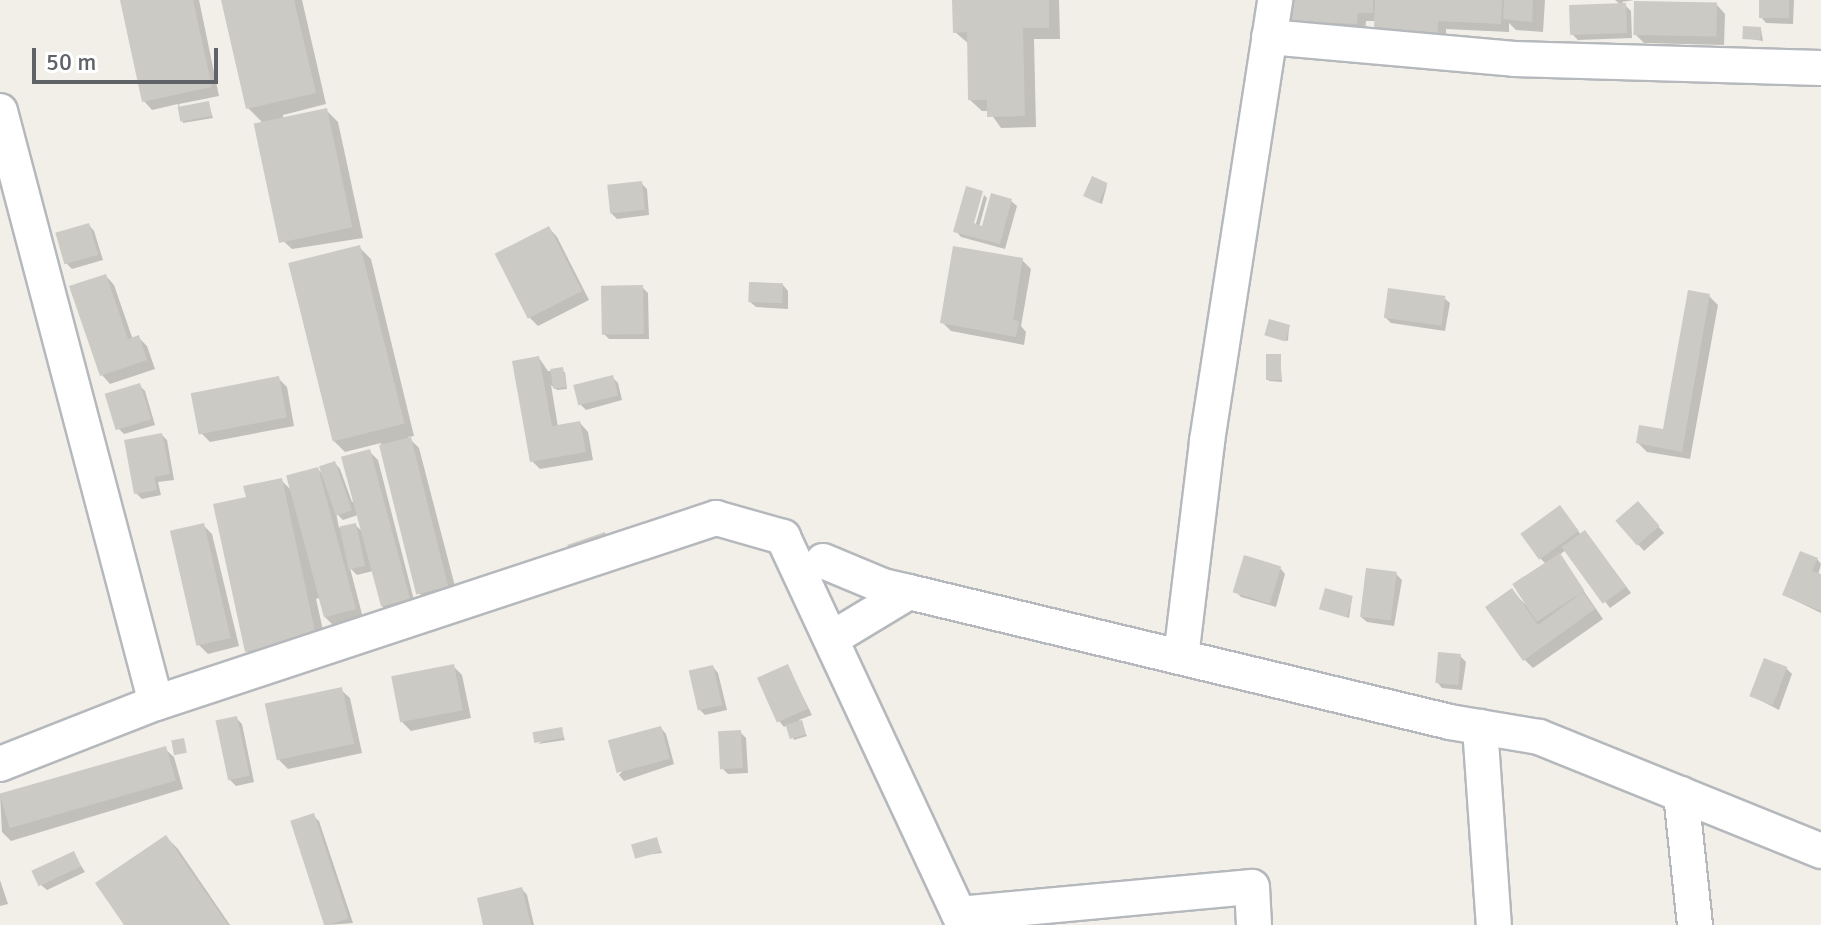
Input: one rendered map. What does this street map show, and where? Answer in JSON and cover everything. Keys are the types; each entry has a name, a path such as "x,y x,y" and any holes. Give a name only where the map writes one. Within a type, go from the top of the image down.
{"street":[{"path":"1181,657 1207,441 1275,0"},
{"path":"1269,37 1514,59 1821,68"},
{"path":"0,111 156,703"},
{"path":"0,764 156,703 716,518 783,537 961,920 1252,887 1254,925"},
{"path":"823,561 883,586 1480,727 1539,737 1821,851"},
{"path":"831,639 909,592"},
{"path":"1480,727 1494,925"},
{"path":"1681,794 1695,925"}],"building":[{"path":"120,0 193,0 212,87 142,102"},
{"path":"221,0 294,0 316,93 246,109"},
{"path":"952,0 1049,0 1049,28 1023,28 1025,116 987,117 987,100 968,100 967,32 953,33"},
{"path":"1291,0 1373,0 1373,13 1358,13 1357,24 1290,21"},
{"path":"1375,0 1502,0 1501,24 1438,21 1438,34 1389,32 1389,28 1374,27"},
{"path":"1504,0 1533,0 1532,22 1503,19"},
{"path":"1759,0 1789,0 1789,18 1759,18"},
{"path":"1634,1 1717,2 1716,36 1633,35"},
{"path":"1626,3 1627,33 1570,35 1569,5"},
{"path":"1743,26 1761,27 1760,40 1742,39"},
{"path":"209,101 212,116 180,122 178,107"},
{"path":"327,108 352,227 279,243 254,124"},
{"path":"1092,176 1108,183 1099,203 1083,196"},
{"path":"642,181 645,210 610,213 607,185"},
{"path":"966,186 983,191 974,223 982,226 991,193 1012,199 1000,244 953,232"},
{"path":"89,223 98,255 64,264 55,233"},
{"path":"549,226 582,291 528,319 495,254"},
{"path":"360,245 405,424 333,441 288,263"},
{"path":"953,246 1023,258 1013,320 1019,321 1016,337 940,323"},
{"path":"106,274 128,339 139,335 147,360 100,376 69,286"},
{"path":"749,282 783,283 782,303 748,302"},
{"path":"643,285 644,334 602,335 601,286"},
{"path":"1388,288 1445,296 1441,326 1384,318"},
{"path":"1688,290 1710,294 1682,452 1636,443 1639,425 1663,429"},
{"path":"1269,319 1290,325 1285,341 1264,335"},
{"path":"1266,354 1281,354 1281,380 1266,380"},
{"path":"539,356 552,426 580,421 586,452 530,462 512,361"},
{"path":"563,367 566,387 553,389 550,369"},
{"path":"613,375 618,395 578,405 573,385"},
{"path":"279,376 287,417 199,434 191,393"},
{"path":"140,383 151,419 116,430 105,394"},
{"path":"162,433 170,474 154,477 157,490 134,494 124,440"},
{"path":"411,437 448,586 416,594 379,445"},
{"path":"370,449 410,599 381,606 341,457"},
{"path":"335,461 352,510 336,516 319,467"},
{"path":"318,467 356,609 324,618 286,476"},
{"path":"282,478 316,636 245,652 213,504 246,497 243,486"},
{"path":"1638,501 1660,526 1637,546 1615,521"},
{"path":"1560,505 1579,531 1539,560 1520,534"},
{"path":"204,523 231,638 196,646 170,531"},
{"path":"356,523 365,566 349,570 339,527"},
{"path":"1585,530 1626,587 1603,604 1562,547"},
{"path":"605,532 611,549 573,562 567,545"},
{"path":"1800,551 1818,558 1812,571 1821,574 1821,611 1782,595"},
{"path":"1560,553 1585,591 1537,622 1512,584"},
{"path":"1244,555 1281,566 1270,604 1233,592"},
{"path":"1366,568 1397,572 1391,620 1360,617"},
{"path":"1325,588 1353,596 1347,617 1319,609"},
{"path":"1512,588 1538,625 1583,592 1595,609 1523,661 1485,607"},
{"path":"1438,652 1461,654 1458,685 1435,683"},
{"path":"1764,658 1787,667 1773,705 1749,696"},
{"path":"454,664 463,710 400,722 391,676"},
{"path":"788,664 808,709 777,723 757,678"},
{"path":"713,665 722,705 698,711 689,671"},
{"path":"342,687 354,744 277,760 265,703"},
{"path":"237,716 250,776 228,780 215,721"},
{"path":"802,720 806,734 790,739 786,725"},
{"path":"661,726 670,759 617,773 608,740"},
{"path":"562,727 564,738 534,743 532,732"},
{"path":"741,730 743,768 720,769 718,731"},
{"path":"184,738 187,753 174,755 171,740"},
{"path":"166,746 176,781 10,828 0,794"},
{"path":"314,813 348,919 324,925 290,821"},
{"path":"166,835 228,925 124,925 95,883"},
{"path":"657,837 661,851 635,859 631,844"},
{"path":"74,851 81,866 39,886 31,871"},
{"path":"522,887 531,925 483,925 477,898"}]}
